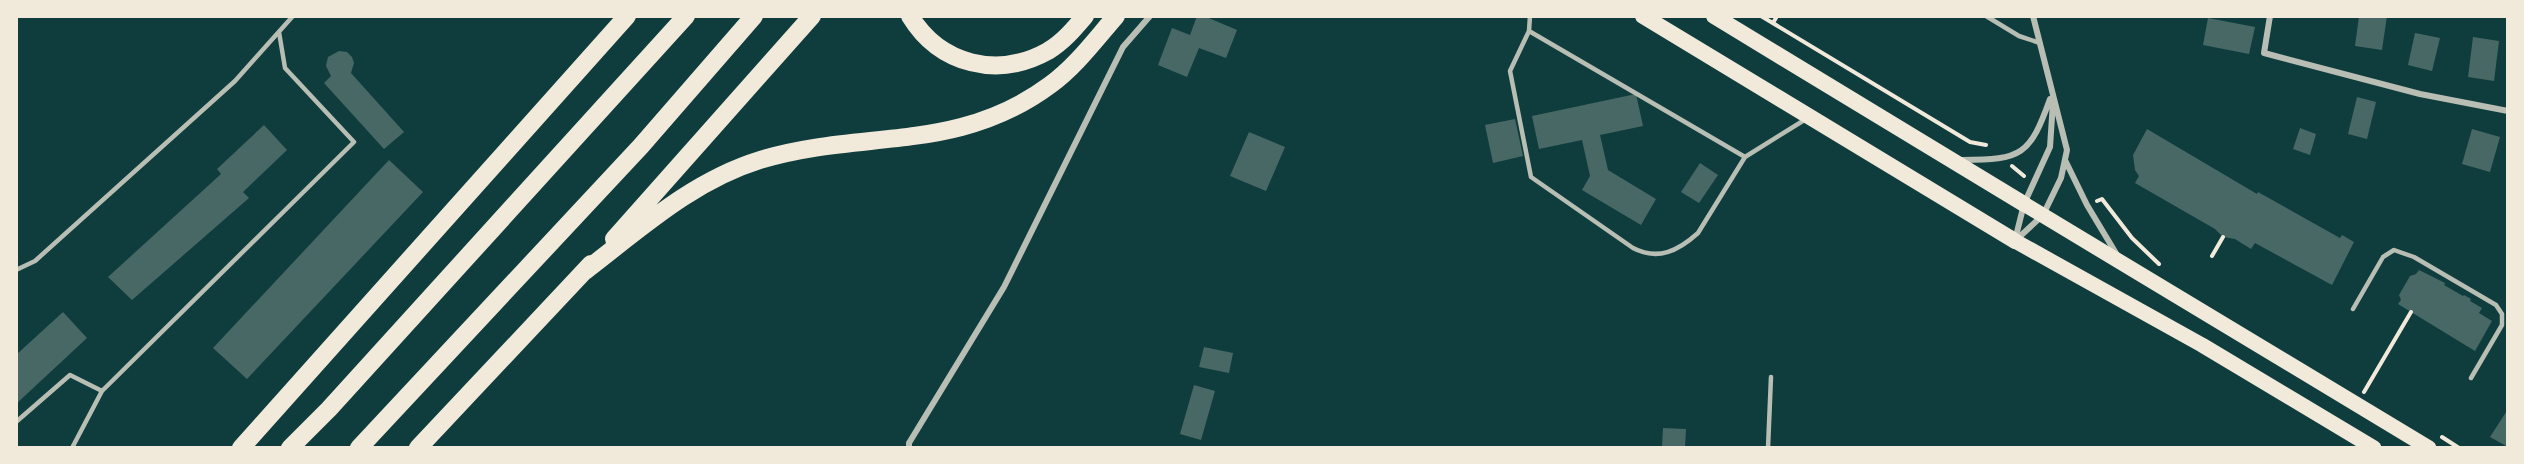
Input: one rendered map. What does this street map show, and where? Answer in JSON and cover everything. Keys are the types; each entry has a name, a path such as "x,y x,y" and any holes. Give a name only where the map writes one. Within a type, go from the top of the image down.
{"highway":[{"path":"571,80 610,16"},
{"path":"242,447 627,16"},
{"path":"290,447 329,410 686,16"},
{"path":"359,447 641,146 754,16"},
{"path":"418,447 585,271 812,16"},
{"path":"910,16 930,43 944,52 958,59 990,65 1006,65 1036,57 1062,41 1085,16"},
{"path":"585,271 673,202 734,170 759,160 811,149 945,132 969,126 1013,108 1051,85 1068,70 1116,16"},
{"path":"1643,16 1808,118 2015,241"},
{"path":"1714,16 2024,204"}],"main road":[{"path":"2024,204 2429,447"},
{"path":"2015,241 2202,345 2374,447"}],"street":[{"path":"909,447 909,442 1004,287 1123,47 1150,16"},
{"path":"2033,16 2064,136 2066,160 2086,205 2120,261"},
{"path":"2270,16 2264,52 2420,94 2508,111"},
{"path":"1950,160 2006,158 2026,149 2035,138 2053,93"},
{"path":"2015,241 2024,204 2050,147 2053,93"},
{"path":"2015,241 2043,215 2055,194 2066,160"}],"lane":[{"path":"16,270 35,261 235,81 293,16"},
{"path":"1530,16 1529,31 1510,70 1531,177 1633,248 1651,254 1665,254 1687,243 1698,233 1745,157 1808,118"},
{"path":"1986,16 2019,36 2040,43"},
{"path":"1529,31 1745,157"},
{"path":"72,447 102,391 354,142 285,68 279,32"},
{"path":"2353,309 2382,257 2394,250 2403,251 2486,299 2500,308 2504,320 2470,378"},
{"path":"16,422 70,375 102,391"},
{"path":"1768,447 1771,377"}],"path":[{"path":"1761,16 1970,141 1984,146 2000,146 2016,171 2035,183"},
{"path":"1773,23 1777,16"},
{"path":"2086,205 2102,200 2132,238 2164,269"},
{"path":"2212,256 2223,237"},
{"path":"2357,404 2411,312"},
{"path":"2356,384 2375,395"},
{"path":"2438,435 2459,447"}],"building":[{"path":"1197,16 1204,16 1237,30 1226,58 1199,48 1187,77 1158,65 1172,28 1190,35"},
{"path":"2359,16 2387,16 2382,50 2355,46"},
{"path":"2208,18 2255,27 2249,54 2203,45"},
{"path":"2415,33 2440,38 2432,71 2408,65"},
{"path":"2473,37 2499,41 2494,81 2468,77"},
{"path":"339,51 347,52 352,57 354,63 351,73 404,132 384,149 324,83 331,76 326,66 328,57"},
{"path":"1636,94 1643,126 1600,135 1608,170 1656,199 1641,225 1582,190 1590,176 1582,140 1539,149 1532,116"},
{"path":"2357,97 2376,102 2367,139 2348,134"},
{"path":"1515,119 1523,156 1493,163 1485,125"},
{"path":"264,125 287,150 243,192 249,198 132,300 108,277 221,174 217,169"},
{"path":"2300,128 2316,134 2310,155 2293,149"},
{"path":"2147,129 2257,194 2258,192 2340,238 2342,235 2354,242 2332,285 2255,243 2251,249 2235,239 2223,237 2215,229 2135,183 2139,176 2135,170 2133,155"},
{"path":"2472,129 2500,137 2490,172 2462,164"},
{"path":"1249,132 1285,147 1266,191 1230,176"},
{"path":"389,160 423,192 247,379 213,348"},
{"path":"1700,163 1718,175 1699,203 1681,192"},
{"path":"2419,270 2471,299 2470,301 2482,308 2479,313 2492,321 2475,351 2398,304 2401,300 2399,295 2410,276"},
{"path":"63,312 87,338 16,404 16,355"},
{"path":"1204,347 1233,353 1229,373 1199,367"},
{"path":"1194,385 1215,391 1201,440 1180,434"},
{"path":"2508,409 2508,447 2490,437"},
{"path":"1663,428 1686,429 1685,447 1662,447"}]}
